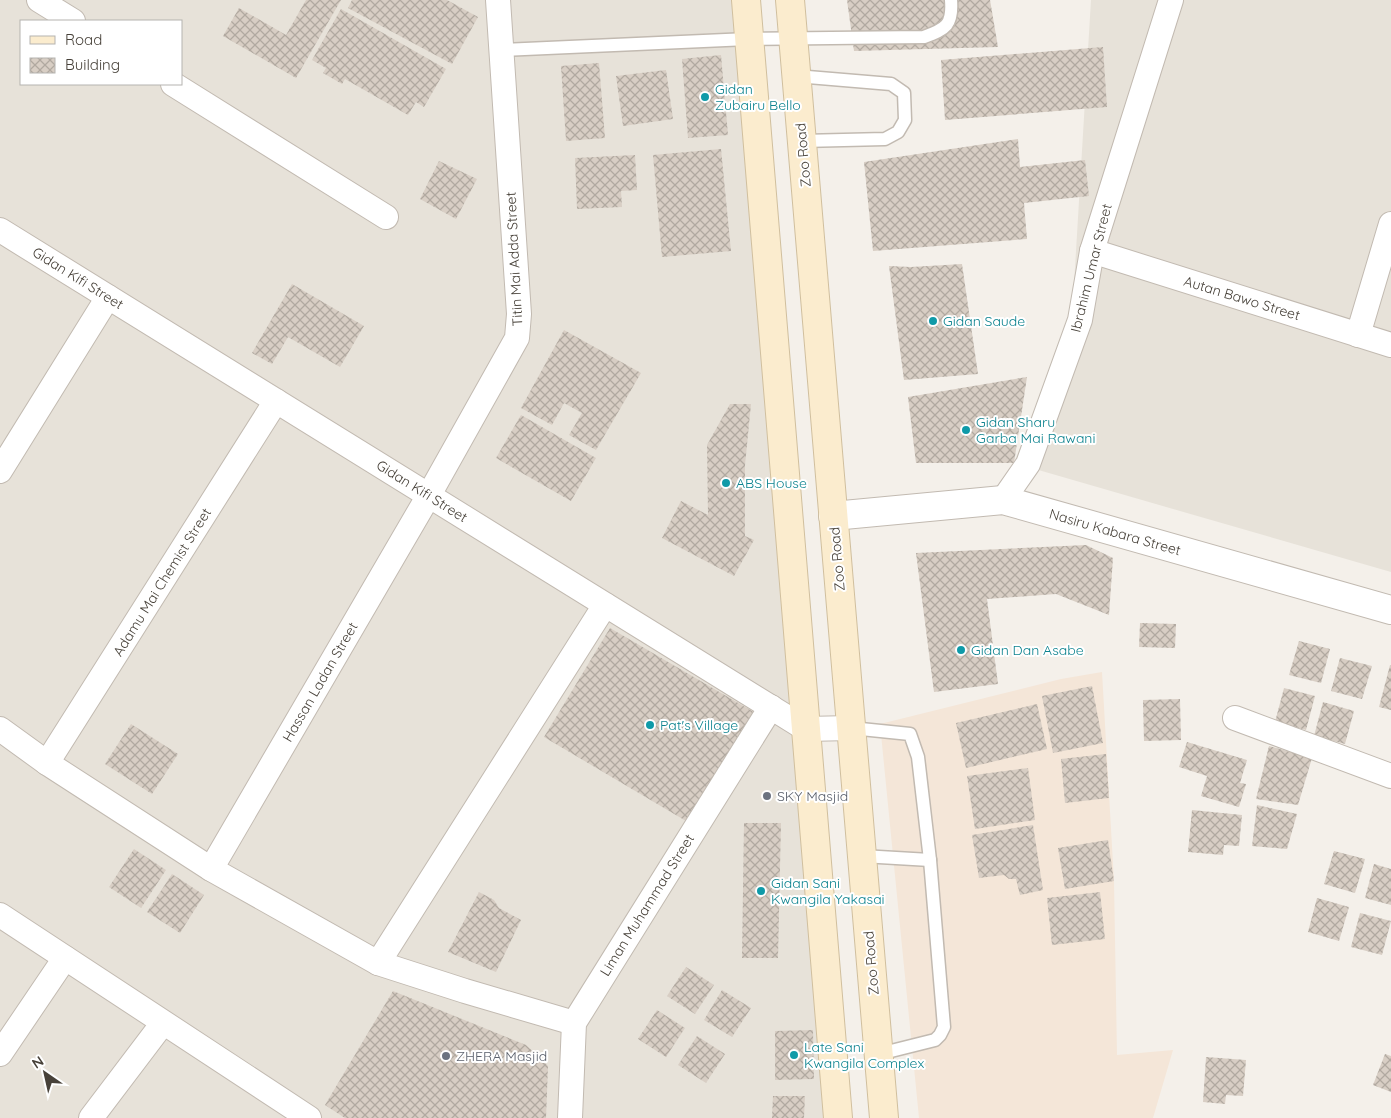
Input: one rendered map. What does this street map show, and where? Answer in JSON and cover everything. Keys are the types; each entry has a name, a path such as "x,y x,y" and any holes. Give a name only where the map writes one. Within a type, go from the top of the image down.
{"main road":[{"path":"746,0 838,1118"},
{"name":"Zoo Road","path":"790,0 884,1118"}],"street":[{"path":"39,0 71,20"},
{"name":"Titin Mai Adda Street","path":"429,496 517,338 519,314 498,0"},
{"name":"Ibrahim Umar Street","path":"1002,500 1028,464 1080,320 1092,251 1171,0"},
{"path":"175,85 386,217"},
{"path":"1358,334 1391,224"},
{"name":"Gidan Kifi Street","path":"0,230 806,728"},
{"name":"Autan Bawo Street","path":"1092,251 1391,345"},
{"path":"0,471 108,297"},
{"name":"Adamu Mai Chemist Street","path":"47,763 276,401"},
{"name":"Hassan Ladan Street","path":"211,869 429,496"},
{"name":"Nasiru Kabara Street","path":"833,516 1002,500 1391,610"},
{"path":"378,963 605,605"},
{"name":"Liman Muhammad Street","path":"570,1118 574,1023 771,707"},
{"path":"1235,718 1391,776"},
{"path":"806,728 851,728"},
{"path":"0,729 47,763 211,869 378,963 574,1023"},
{"path":"0,915 309,1118"},
{"path":"0,1054 65,958"},
{"path":"91,1118 163,1023"}],"lane":[{"path":"502,50 748,39 924,37 942,31 948,24 952,11 951,0"},
{"path":"796,76 891,84 904,93 906,120 898,132 885,139 802,141"},
{"path":"851,728 910,734 918,757 930,860 944,1027 935,1040 879,1054"},
{"path":"862,856 930,860"}],"shaded area":[{"path":"0,0 759,0 838,1118 0,1118"},
{"path":"1091,0 1391,0 1391,572 1014,463 1072,318"},
{"path":"1102,672 1114,881 1117,1055 1173,1050 1153,1118 919,1118 880,724 1061,679"}],"building":[{"path":"306,0 341,0 296,78 223,36 239,8 286,35"},
{"path":"352,0 447,0 478,17 452,64 348,8"},
{"path":"847,0 990,0 998,47 854,51"},
{"path":"341,9 446,69 424,107 416,102 408,115 345,79 342,84 323,73 326,68 312,60"},
{"path":"1103,47 1107,107 945,120 941,60"},
{"name":"Gidan Zubairu Bello","path":"721,55 728,135 688,138 682,59"},
{"path":"599,63 605,138 566,141 561,66"},
{"path":"666,70 673,119 623,126 616,76"},
{"path":"1018,139 1020,167 1085,160 1089,196 1024,203 1027,239 873,251 864,162"},
{"path":"721,149 731,251 662,257 653,155"},
{"path":"635,155 637,190 621,191 622,207 577,209 575,158"},
{"path":"439,161 477,179 456,219 420,199"},
{"name":"Gidan Saude","path":"962,264 978,374 904,380 889,266 911,267"},
{"path":"292,284 364,326 340,367 288,337 272,364 252,353"},
{"path":"564,330 641,373 596,450 569,435 582,413 564,403 552,425 521,408"},
{"name":"Gidan Sharu Garba Mai Rawani","path":"1027,377 1014,463 916,463 908,397"},
{"name":"ABS House","path":"730,404 751,404 745,465 745,536 754,540 734,576 662,538 681,501 708,515 707,445"},
{"path":"521,415 596,458 571,501 496,458"},
{"name":"Gidan Dan Asabe","path":"1086,545 1113,558 1109,615 1056,594 987,599 998,684 934,692 916,553"},
{"path":"1140,623 1176,624 1175,648 1139,647"},
{"name":"Pat's Village","path":"610,628 757,714 686,821 544,737"},
{"path":"1299,641 1330,649 1321,683 1289,675"},
{"path":"1340,658 1372,666 1362,699 1331,691"},
{"path":"1391,665 1391,710 1379,707"},
{"path":"1092,686 1103,743 1053,753 1042,696"},
{"path":"1284,688 1315,696 1306,730 1275,722"},
{"path":"1180,699 1181,740 1144,741 1143,700"},
{"path":"1323,702 1354,711 1345,744 1314,736"},
{"path":"1037,704 1047,749 966,768 956,723"},
{"path":"131,724 178,754 152,794 105,764"},
{"path":"1187,742 1247,760 1240,783 1246,784 1239,807 1201,796 1207,776 1179,767"},
{"path":"1269,746 1312,758 1298,805 1256,799"},
{"path":"1106,754 1109,798 1065,803 1061,759"},
{"path":"1028,768 1035,820 975,829 967,776"},
{"path":"1257,805 1297,814 1287,849 1252,846"},
{"path":"1192,810 1242,815 1239,846 1224,845 1223,855 1188,852"},
{"name":"Gidan Sani Kwangila Yakasai","path":"744,823 781,823 778,958 742,958"},
{"path":"1033,825 1043,890 1020,895 1016,879 1009,879 1004,875 979,878 972,835"},
{"path":"1108,840 1114,881 1065,889 1058,848"},
{"path":"134,849 166,870 141,908 109,887"},
{"path":"1334,851 1365,859 1355,893 1324,884"},
{"path":"1374,864 1391,869 1391,905 1365,898"},
{"path":"172,874 204,895 180,933 147,912"},
{"path":"479,892 494,900 499,908 521,920 496,972 448,952"},
{"path":"1100,892 1105,939 1052,945 1047,898"},
{"path":"1317,898 1349,907 1339,941 1308,932"},
{"path":"1360,913 1391,921 1382,955 1351,947"},
{"path":"686,967 714,985 695,1014 667,996"},
{"path":"722,990 751,1008 732,1037 704,1020"},
{"name":"ZHERA Masjid","path":"393,991 526,1045 548,1066 546,1118 345,1118 325,1105"},
{"path":"657,1010 685,1028 666,1057 638,1039"},
{"name":"Late Sani Kwangila Complex","path":"813,1030 814,1079 775,1080 775,1031"},
{"path":"697,1036 725,1054 706,1083 678,1065"},
{"path":"1385,1054 1391,1056 1391,1092 1373,1085"},
{"path":"1206,1057 1246,1060 1243,1096 1226,1095 1225,1104 1203,1102"},
{"path":"773,1096 805,1096 804,1118 772,1118"}],"place":[{"name":"Gidan Zubairu Bello","path":"705,97"},
{"name":"Gidan Saude","path":"933,321"},
{"name":"Gidan Sharu Garba Mai Rawani","path":"966,430"},
{"name":"ABS House","path":"726,483"},
{"name":"Gidan Dan Asabe","path":"961,650"},
{"name":"Pat's Village","path":"650,725"},
{"name":"SKY Masjid","path":"767,796"},
{"name":"Gidan Sani Kwangila Yakasai","path":"761,891"},
{"name":"Late Sani Kwangila Complex","path":"794,1055"},
{"name":"ZHERA Masjid","path":"446,1056"}]}
